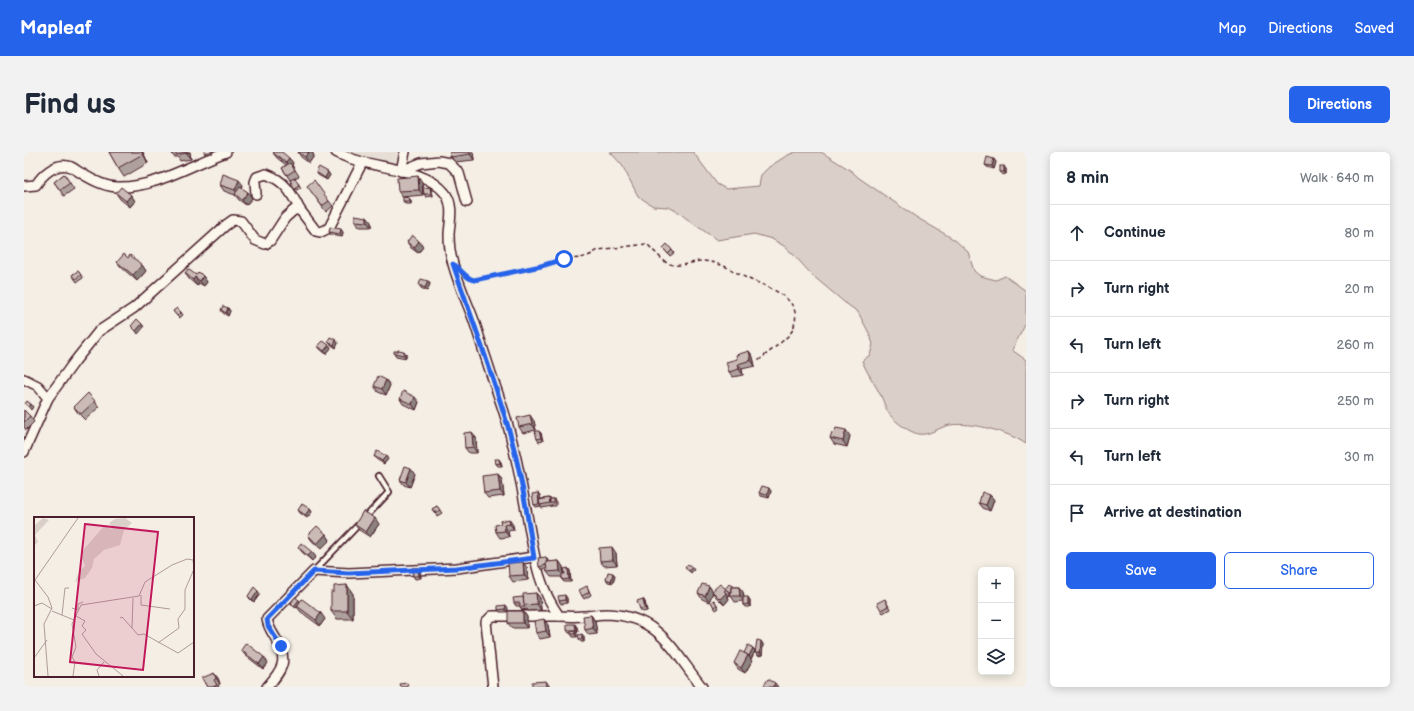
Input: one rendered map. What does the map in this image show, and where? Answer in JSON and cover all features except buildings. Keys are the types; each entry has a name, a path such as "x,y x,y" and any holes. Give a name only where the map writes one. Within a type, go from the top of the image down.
{"street":[{"path":"24,186 36,185 40,178 52,168 61,165 69,166 99,183 117,187 135,186 152,183 226,152"},
{"path":"336,152 344,157 362,163 415,174 426,178 446,194 452,212 449,233 453,264 474,320 506,421 515,454 534,558 540,580 549,602 559,616"},
{"path":"401,171 405,152"},
{"path":"401,171 422,163 439,160 449,163 459,173 467,202"},
{"path":"256,194 256,182 258,178 266,174 277,178 287,188 300,210 316,231 321,232 329,228 362,163"},
{"path":"24,452 48,398 99,331 134,308 233,220 240,221 255,240 265,244 270,242 285,218 294,210 300,210"},
{"path":"24,379 38,386 48,398"},
{"path":"267,687 280,673 283,665 283,657 281,646 268,626 267,619 314,571 349,573 457,568 534,558"},
{"path":"493,687 486,622 492,616 583,616 608,614 634,618 650,626 673,648 702,687"}],"lane":[{"path":"314,571 389,492 379,476"}],"path":[{"path":"453,264 460,268 467,278 474,280 541,266 564,259 581,258 598,250 648,244 667,263 682,266 703,261 726,266 750,279 767,285 778,292 792,304 796,315 793,330 758,361"}],"shaded area":[{"path":"342,152 403,152 400,165"},
{"path":"610,152 693,152 717,184 726,189 759,186 761,175 769,167 795,152 821,152 850,170 859,178 916,217 955,240 968,252 974,271 980,276 996,280 1005,276 1026,291 1026,323 1012,350 1026,360 1026,444 999,431 979,426 959,424 950,425 930,433 918,434 895,421 886,408 862,361 870,355 873,344 858,312 812,275 784,246 772,239 754,234 717,240 677,211 668,207 653,206 638,196 622,165"}],"route":[{"path":"281,646 268,626 267,619 314,571 349,573 457,568 534,558 515,454 506,421 474,320 453,264 460,268 467,278 474,280 541,266 564,259"}]}
